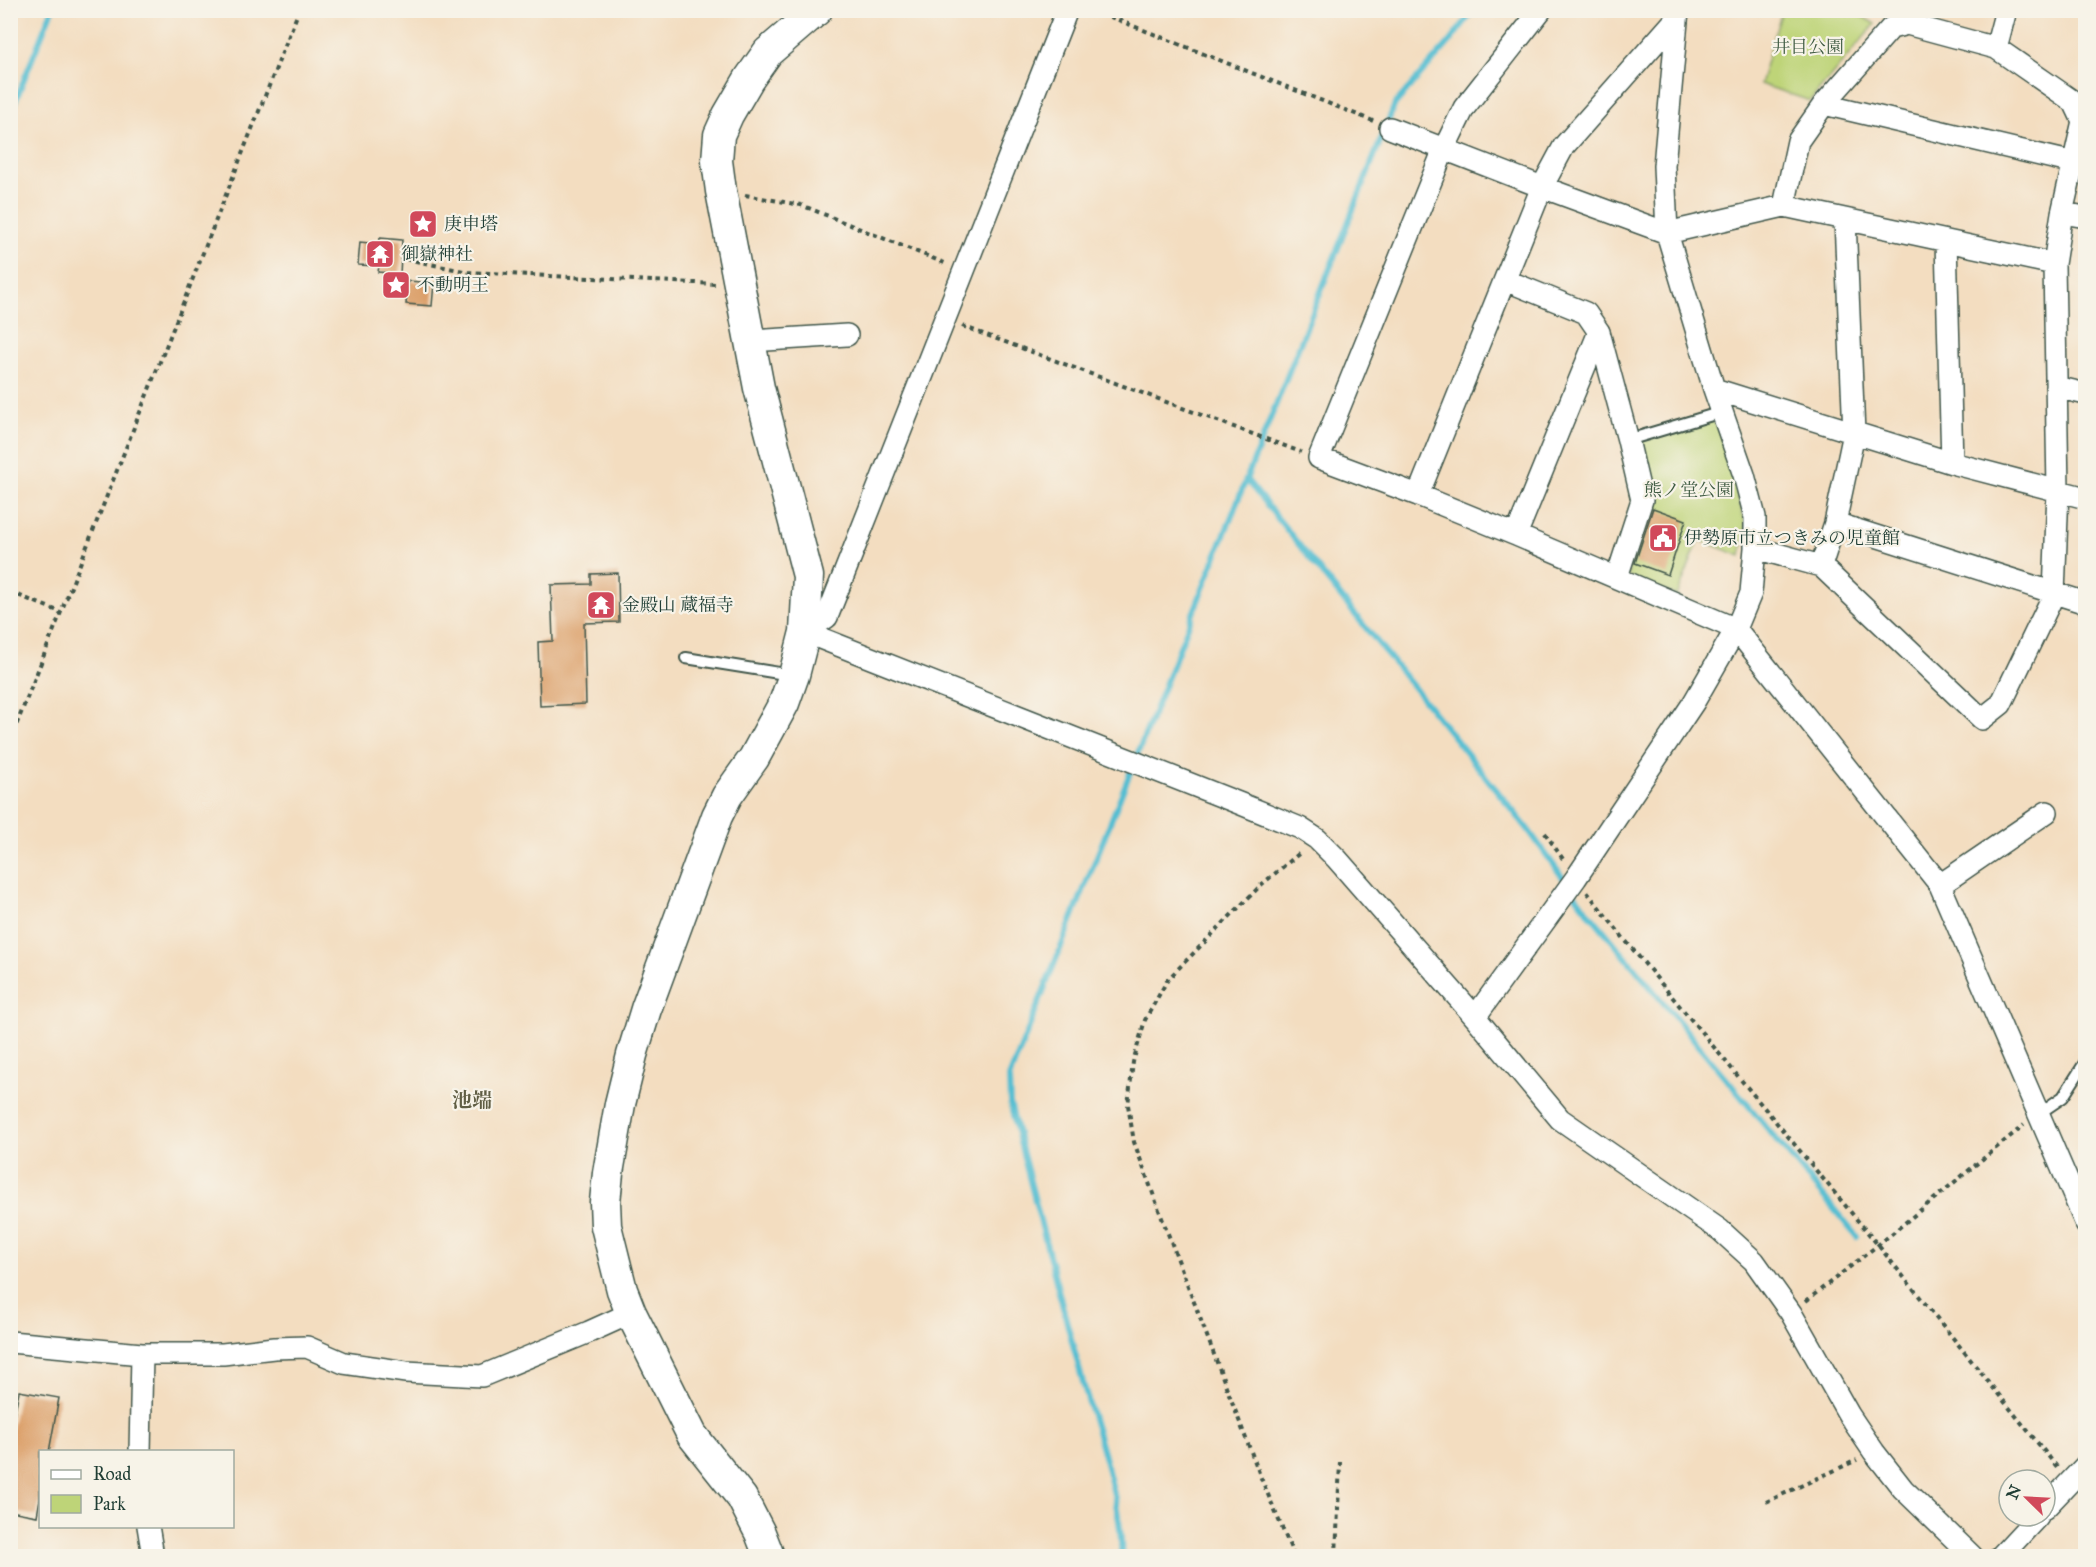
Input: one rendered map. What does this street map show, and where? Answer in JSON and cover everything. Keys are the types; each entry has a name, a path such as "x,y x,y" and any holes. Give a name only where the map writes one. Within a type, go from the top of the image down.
{"street":[{"path":"769,1557 760,1533 742,1498 692,1435 631,1313 611,1252 606,1226 605,1202 620,1104 632,1055 650,999 717,816 727,796 759,749 784,703 805,632 808,576 759,388 717,161 719,135 748,79 768,52 817,10"},
{"path":"805,632 827,617 1068,10"},
{"path":"1541,10 1464,108 1444,149 1319,458 1516,535 1736,629 1940,885 2085,1224"},
{"path":"1996,48 2006,10"},
{"path":"1418,495 1542,187 1563,146 1678,14"},
{"path":"1475,1017 1576,878 1694,702 1736,629 1750,593 1755,548 1755,517 1744,475 1714,389 1667,233 1664,166 1678,14"},
{"path":"1755,548 1821,566 1982,719 2001,704 2054,594 2058,490 2054,264 2062,213 2083,120 2074,102 1996,48 1907,24 1891,28 1824,104 1798,141 1784,206"},
{"path":"1824,104 2074,163"},
{"path":"1390,128 1667,233 1784,206 2054,264"},
{"path":"2062,213 2085,217"},
{"path":"1821,566 1835,523 1854,433 1845,220"},
{"path":"1946,241 1952,463"},
{"path":"1505,280 1586,313 1599,332 1642,500 1617,577"},
{"path":"1516,535 1599,332"},
{"path":"750,341 847,335"},
{"path":"2056,387 2085,394"},
{"path":"1714,389 1952,463 2085,498"},
{"path":"1835,523 2085,603"},
{"path":"805,632 1300,828 1317,839 1475,1017 1560,1119 1720,1230 1754,1262 1791,1313 1849,1415 1874,1452 1903,1489 1971,1557"},
{"path":"1940,885 2047,812"},
{"path":"10,1342 142,1354 223,1354 273,1348 307,1347 344,1363 406,1372 482,1376 631,1313"},
{"path":"140,1450 142,1354"},
{"path":"2057,1495 2085,1465"},
{"path":"148,1528 153,1557"},
{"path":"2001,1557 2027,1528"}],"lane":[{"path":"1628,440 1722,412"},
{"path":"686,658 794,675"},
{"path":"2037,1114 2063,1097 2085,1060"}],"path":[{"path":"10,741 299,10"},
{"path":"1093,10 1390,128"},
{"path":"721,191 801,205 964,271"},
{"path":"406,259 468,272 709,284"},
{"path":"945,320 1319,458"},
{"path":"10,592 57,611"},
{"path":"1545,833 1624,940 1878,1245 2069,1482"},
{"path":"1294,1557 1261,1478 1151,1191 1134,1142 1128,1105 1133,1062 1145,1020 1168,979 1261,885 1317,839"},
{"path":"1791,1313 1878,1245 2037,1114"},
{"path":"1766,1502 1874,1452"},
{"path":"1336,1557 1340,1462"}],"green space":[{"name":"井目公園","path":"1782,10 1853,11 1875,24 1810,101 1760,84"},
{"name":"熊ノ堂公園","path":"1710,420 1717,423 1746,525 1741,556 1699,540 1677,596 1628,576 1638,442"}],"building":[{"name":"御嶽神社","path":"380,238 402,240 400,274 378,272 379,266 358,265 360,242 379,244"},
{"path":"408,281 434,283 432,306 406,304"},
{"name":"伊勢原市立つきみの児童館","path":"1653,508 1686,520 1668,575 1635,563"},
{"path":"618,573 619,622 584,623 586,704 540,706 538,642 553,641 551,585 591,584 591,574"},
{"path":"19,1391 59,1398 49,1450 39,1450 37,1516 10,1511 10,1436"}],"waterway":[{"path":"10,114 52,10"},
{"path":"1121,1556 1119,1518 1115,1498 1010,1103 1009,1078 1395,104 1447,45 1474,10"},
{"path":"1246,479 1527,828 1581,903 1857,1237"}],"place":[{"name":"庚申塔","path":"423,224"},
{"name":"御嶽神社","path":"380,254"},
{"name":"不動明王","path":"396,285"},
{"name":"伊勢原市立つきみの児童館","path":"1663,538"},
{"name":"金殿山 蔵福寺","path":"601,605"}],"district":[{"name":"池端","path":"472,1100"}]}
